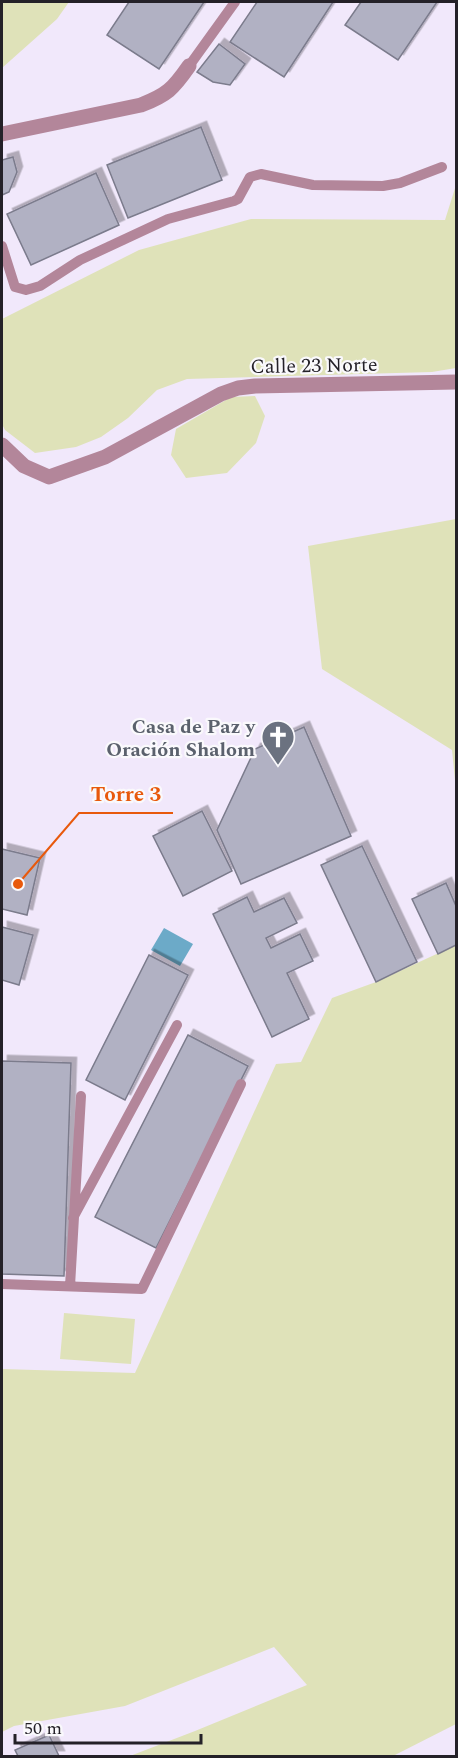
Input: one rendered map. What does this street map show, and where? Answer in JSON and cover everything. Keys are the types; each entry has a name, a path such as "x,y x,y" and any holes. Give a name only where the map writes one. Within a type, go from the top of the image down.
{"street":[{"path":"2,134 141,105 160,98 175,86 189,66"},
{"name":"Calle 23 Norte","path":"2,445 24,466 49,477 105,457 221,394 238,388 456,382"}],"lane":[{"path":"189,66 235,2"},
{"path":"2,246 15,287 26,290 40,286 80,260 168,219 238,199 249,177 255,174 313,185 383,186 400,183 442,167"},
{"path":"73,1218 177,1025"},
{"path":"2,1284 142,1289 241,1084"},
{"path":"70,1286 81,1096"}],"green space":[{"path":"2,2 69,2 57,19 2,68"},
{"path":"456,185 456,368 432,372 187,379 157,390 128,418 101,437 76,447 35,453 5,430 2,424 2,319 139,250 251,219 445,220"},
{"path":"255,396 265,416 256,443 227,473 186,478 171,455 176,429 231,397"},
{"path":"456,519 456,790 452,750 322,669 308,546"},
{"path":"456,945 456,1724 393,1756 130,1756 307,1685 274,1647 125,1706 14,1726 2,1732 2,1369 135,1373 276,1064 301,1062 332,998 376,982"},
{"path":"64,1313 135,1319 131,1364 60,1359"}],"water":[{"path":"164,928 193,944 180,966 151,950"}],"building":[{"path":"129,2 204,2 159,69 107,35"},
{"path":"257,2 333,2 284,77 230,42"},
{"path":"361,2 437,2 398,60 345,25"},
{"path":"219,44 245,64 230,85 213,82 197,72"},
{"path":"201,127 222,180 128,218 107,165"},
{"path":"13,157 17,172 9,192 2,195 2,160"},
{"path":"96,173 119,225 31,265 7,214"},
{"path":"304,727 351,836 241,884 217,830 255,749"},
{"path":"202,811 232,871 183,896 153,836"},
{"path":"362,846 417,962 376,982 321,865"},
{"path":"2,849 40,858 27,915 2,909"},
{"path":"446,883 456,906 456,945 438,954 412,899"},
{"path":"247,897 254,912 284,898 297,923 266,938 271,948 300,934 313,961 287,973 309,1019 272,1037 213,914"},
{"path":"2,927 33,935 19,985 2,980"},
{"path":"149,955 188,975 125,1100 86,1080"},
{"path":"188,1035 248,1066 156,1248 95,1217"},
{"path":"2,1061 71,1063 64,1276 2,1274"},
{"path":"49,1735 59,1756 18,1756 15,1750"}],"place":[{"name":"Casa de Paz y Oración Shalom","path":"278,766"},
{"name":"Torre 3","path":"18,884"}]}
